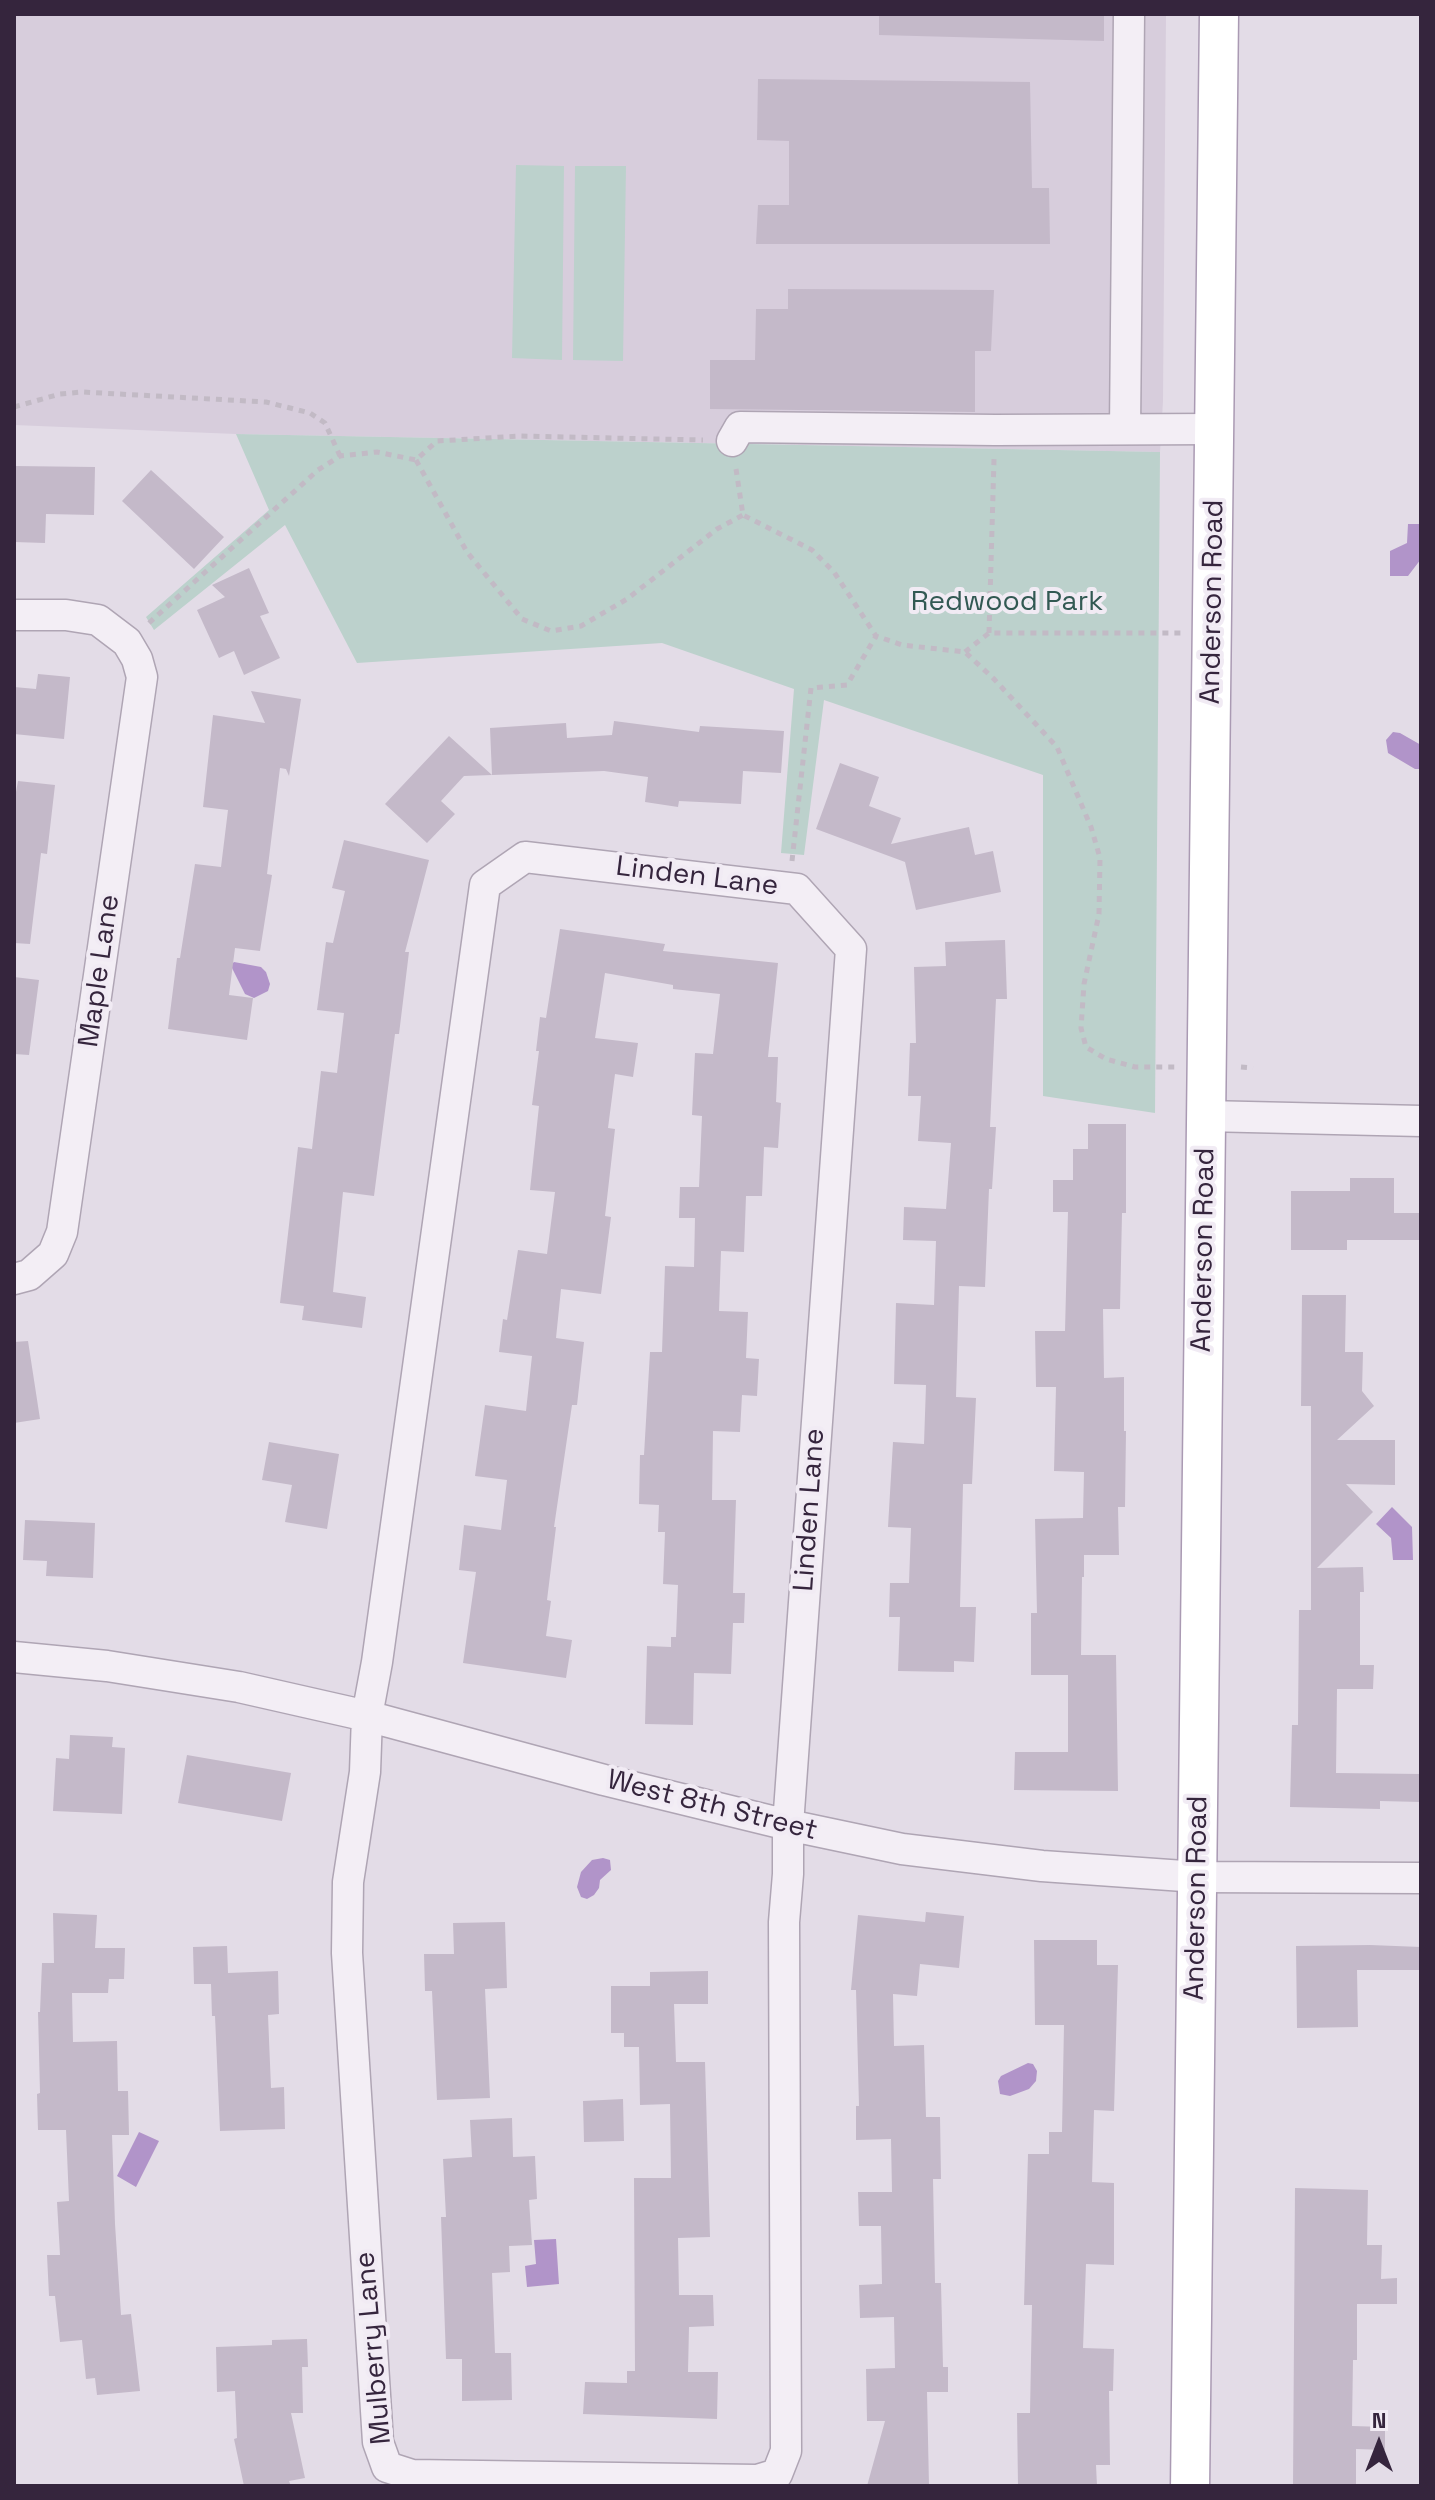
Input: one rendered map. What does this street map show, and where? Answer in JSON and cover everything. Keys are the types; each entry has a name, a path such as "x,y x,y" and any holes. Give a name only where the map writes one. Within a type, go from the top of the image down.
{"main road":[{"name":"Anderson Road","path":"1190,2486 1219,14"}],"street":[{"path":"1125,429 1129,14"},
{"path":"732,441 740,427 1215,429"},
{"path":"14,615 66,615 98,620 127,642"},
{"name":"Maple Lane","path":"14,1279 29,1275 53,1254 62,1232 142,677 137,659 127,642"},
{"name":"Linden Lane","path":"367,1716 485,885 525,857 797,889 851,949 788,1825"},
{"path":"1205,1116 1421,1121"},
{"name":"West 8th Street","path":"14,1657 107,1666 239,1687 367,1716 604,1780 788,1825 902,1849 1026,1864 1198,1877 1421,1878"},
{"name":"Mulberry Lane","path":"367,1716 365,1772 348,1882 347,1953 378,2442 387,2467 412,2475 757,2480 777,2474 786,2451 784,1922 788,1825"}],"path":[{"path":"14,407 60,394 82,392 266,402 310,413 325,423 340,456"},
{"path":"989,633 995,430"},
{"path":"416,460 437,441 451,440 520,436 732,441 743,515"},
{"path":"127,642 318,470 340,456 377,452 416,460 467,552 522,619 551,631 581,626 627,599 717,529 743,515"},
{"path":"743,515 812,550 834,572 876,636 902,645 965,652 1057,747 1091,827 1100,858 1099,914 1084,984 1081,1028 1086,1047 1106,1059 1135,1067 1160,1068"},
{"path":"965,652 989,633 1212,633"},
{"path":"792,862 811,688 847,685 876,636"}],"shaded area":[{"path":"14,14 1166,14 1160,452 236,434 14,425"},
{"path":"1408,524 1421,524 1421,559 1408,576 1390,576 1390,551 1407,543"},
{"path":"1393,732 1421,745 1421,769 1415,769 1388,753 1386,740"},
{"path":"234,962 261,967 270,984 268,991 254,998 245,994 232,968"},
{"path":"1392,1507 1412,1527 1413,1560 1393,1560 1391,1538 1376,1524"},
{"path":"592,1860 610,1860 611,1870 600,1880 594,1895 587,1899 581,1897 577,1887 581,1872"},
{"path":"1028,2063 1033,2064 1037,2071 1036,2081 1029,2089 1010,2096 1000,2094 998,2081 1001,2076"},
{"path":"139,2132 159,2141 136,2187 117,2176"},
{"path":"556,2239 559,2284 527,2287 525,2266 536,2264 534,2240"}],"green space":[{"path":"516,165 564,166 562,360 512,358"},
{"path":"575,166 626,166 623,361 573,360"},
{"name":"Redwood Park","path":"236,434 1160,452 1155,1113 1043,1096 1043,775 824,700 804,855 781,853 794,689 662,643 357,663 285,525 154,630 146,617 269,510"}],"building":[{"path":"879,14 1104,14 1104,41 879,35"},
{"path":"758,79 1030,82 1032,188 1049,188 1050,244 756,244 758,205 789,205 789,141 757,140"},
{"path":"788,289 994,290 991,351 975,351 975,412 710,409 710,360 755,360 756,309 788,309"},
{"path":"14,466 95,467 94,515 46,514 45,543 14,542"},
{"path":"151,470 224,537 194,569 122,501"},
{"path":"249,568 269,613 260,616 280,658 244,675 234,651 219,658 197,610 225,597 212,585"},
{"path":"38,674 70,677 64,739 14,734 14,687 36,689"},
{"path":"251,691 301,699 289,776 286,769 280,768 267,874 272,875 260,951 235,948 229,995 253,998 247,1040 168,1029 177,958 180,958 195,864 221,867 228,810 203,807 213,715 265,723"},
{"path":"614,721 699,732 700,726 784,731 781,773 743,771 741,804 679,801 678,807 645,802 648,777 604,771 492,775 490,728 566,723 567,738 612,735"},
{"path":"449,736 492,775 464,776 441,801 455,814 427,843 385,804"},
{"path":"840,763 879,777 869,806 901,818 891,844 969,827 975,855 993,851 1001,892 916,910 905,862 816,829"},
{"path":"18,781 55,785 47,854 41,853 30,944 14,943 14,803"},
{"path":"344,840 429,860 405,952 409,952 399,1034 395,1034 374,1196 343,1192 333,1292 366,1297 362,1328 302,1320 304,1306 280,1303 298,1147 312,1149 321,1071 337,1073 344,1013 317,1010 326,942 333,943 345,891 332,888"},
{"path":"560,929 665,944 663,951 778,963 768,1057 778,1057 776,1102 781,1103 778,1148 764,1147 762,1196 746,1196 744,1252 721,1251 719,1311 748,1312 746,1358 759,1359 757,1396 742,1395 740,1432 713,1431 712,1500 736,1500 733,1593 745,1593 744,1623 733,1623 731,1674 694,1673 693,1725 645,1724 647,1646 671,1647 671,1637 676,1637 678,1585 663,1584 665,1532 658,1532 659,1505 639,1504 640,1455 644,1455 650,1352 662,1352 665,1266 694,1267 695,1218 679,1218 680,1187 699,1187 702,1116 692,1115 695,1053 713,1054 720,994 673,989 673,985 605,973 595,1038 638,1043 633,1077 615,1074 608,1128 615,1129 605,1216 611,1217 601,1294 561,1289 556,1338 584,1342 577,1405 572,1405 554,1527 547,1600 551,1601 546,1636 572,1640 566,1678 463,1663 476,1572 459,1570 464,1525 501,1530 507,1480 475,1476 485,1405 526,1411 532,1356 499,1352 503,1319 507,1320 518,1250 547,1254 555,1192 530,1190 539,1106 532,1105 540,1017 546,1018"},
{"path":"1005,940 1007,999 996,999 990,1127 996,1127 992,1189 989,1189 985,1287 959,1286 956,1397 976,1398 972,1484 963,1484 960,1607 976,1607 974,1662 954,1661 954,1672 898,1671 900,1617 889,1617 890,1583 909,1583 911,1528 888,1527 893,1442 924,1444 926,1385 894,1384 896,1303 934,1305 936,1241 903,1240 904,1207 946,1209 951,1143 918,1141 921,1096 908,1096 910,1043 916,1043 914,967 946,966 945,942"},
{"path":"14,977 39,980 29,1055 14,1054"},
{"path":"1088,1124 1126,1124 1126,1213 1122,1213 1120,1309 1103,1309 1104,1378 1124,1377 1125,1507 1118,1507 1119,1555 1084,1555 1081,1655 1116,1655 1118,1791 1014,1790 1015,1752 1068,1752 1068,1675 1031,1675 1031,1613 1037,1613 1035,1519 1083,1518 1084,1472 1054,1471 1056,1387 1036,1387 1035,1331 1065,1331 1068,1212 1053,1212 1053,1180 1073,1180 1073,1149 1088,1149"},
{"path":"1350,1178 1394,1178 1394,1213 1421,1213 1421,1240 1347,1240 1347,1250 1291,1250 1291,1191 1350,1191"},
{"path":"1302,1295 1346,1295 1345,1352 1363,1352 1362,1391 1374,1406 1337,1440 1395,1440 1395,1485 1346,1484 1373,1512 1317,1568 1363,1567 1360,1665 1374,1665 1373,1689 1337,1689 1336,1773 1421,1774 1421,1802 1380,1801 1380,1809 1290,1807 1292,1725 1298,1725 1299,1610 1311,1610 1311,1406 1301,1406"},
{"path":"28,1341 40,1419 14,1423 14,1342"},
{"path":"269,1442 339,1454 327,1529 285,1522 292,1485 262,1480"},
{"path":"25,1520 95,1523 93,1578 46,1576 47,1561 23,1560"},
{"path":"70,1735 113,1737 112,1747 125,1748 122,1814 53,1811 56,1758 69,1759"},
{"path":"187,1755 291,1773 282,1821 178,1803"},
{"path":"926,1912 964,1916 959,1968 920,1964 917,1996 893,1994 894,2046 924,2045 926,2117 940,2117 941,2179 933,2179 935,2283 941,2283 943,2367 948,2367 948,2392 927,2392 929,2486 867,2486 885,2421 867,2421 866,2369 895,2368 894,2317 860,2318 859,2285 882,2284 881,2226 859,2226 858,2192 892,2192 891,2139 856,2140 856,2106 859,2106 856,1990 851,1990 858,1915 925,1922"},
{"path":"53,1913 97,1915 95,1948 125,1948 124,1979 109,1979 108,1993 72,1993 73,2042 117,2041 118,2091 128,2091 129,2135 112,2135 115,2224 121,2315 131,2314 140,2391 97,2395 95,2378 86,2379 82,2340 60,2342 55,2296 49,2296 47,2255 60,2255 57,2202 69,2201 66,2130 38,2130 38,2012 42,1963 54,1963"},
{"path":"505,1922 507,1988 485,1989 490,2098 437,2100 432,1991 425,1991 424,1954 454,1954 453,1923"},
{"path":"1034,1940 1097,1940 1097,1965 1118,1965 1114,2111 1094,2110 1092,2182 1114,2183 1114,2265 1086,2264 1083,2348 1114,2349 1113,2391 1109,2391 1110,2465 1096,2465 1097,2486 1018,2486 1017,2413 1030,2413 1032,2305 1024,2305 1028,2154 1049,2154 1049,2132 1062,2132 1064,2025 1035,2025"},
{"path":"227,1946 228,1973 278,1971 279,2014 268,2015 271,2088 284,2087 285,2129 220,2131 211,1984 194,1984 193,1947"},
{"path":"1296,1946 1421,1947 1421,1970 1357,1970 1358,2027 1297,2028"},
{"path":"708,1971 708,2004 674,2004 676,2062 705,2062 710,2237 678,2238 679,2295 713,2295 714,2326 689,2327 688,2372 718,2372 717,2419 583,2414 585,2382 627,2383 627,2371 635,2371 634,2178 671,2178 670,2104 640,2105 639,2047 624,2047 624,2033 611,2033 611,1986 650,1986 650,1972"},
{"path":"623,2099 624,2141 584,2142 583,2101"},
{"path":"512,2118 513,2157 535,2156 537,2199 529,2200 532,2245 509,2246 510,2272 492,2273 495,2353 511,2353 512,2400 462,2401 462,2359 446,2359 441,2217 446,2217 443,2159 472,2157 470,2120"},
{"path":"1295,2188 1368,2190 1367,2245 1382,2245 1381,2279 1397,2278 1397,2304 1357,2304 1352,2426 1385,2427 1385,2450 1356,2449 1356,2486 1293,2486"},
{"path":"307,2339 308,2367 302,2367 303,2413 291,2413 305,2478 289,2481 291,2486 244,2486 234,2439 237,2438 235,2391 217,2392 216,2347 272,2345 272,2340"}]}
